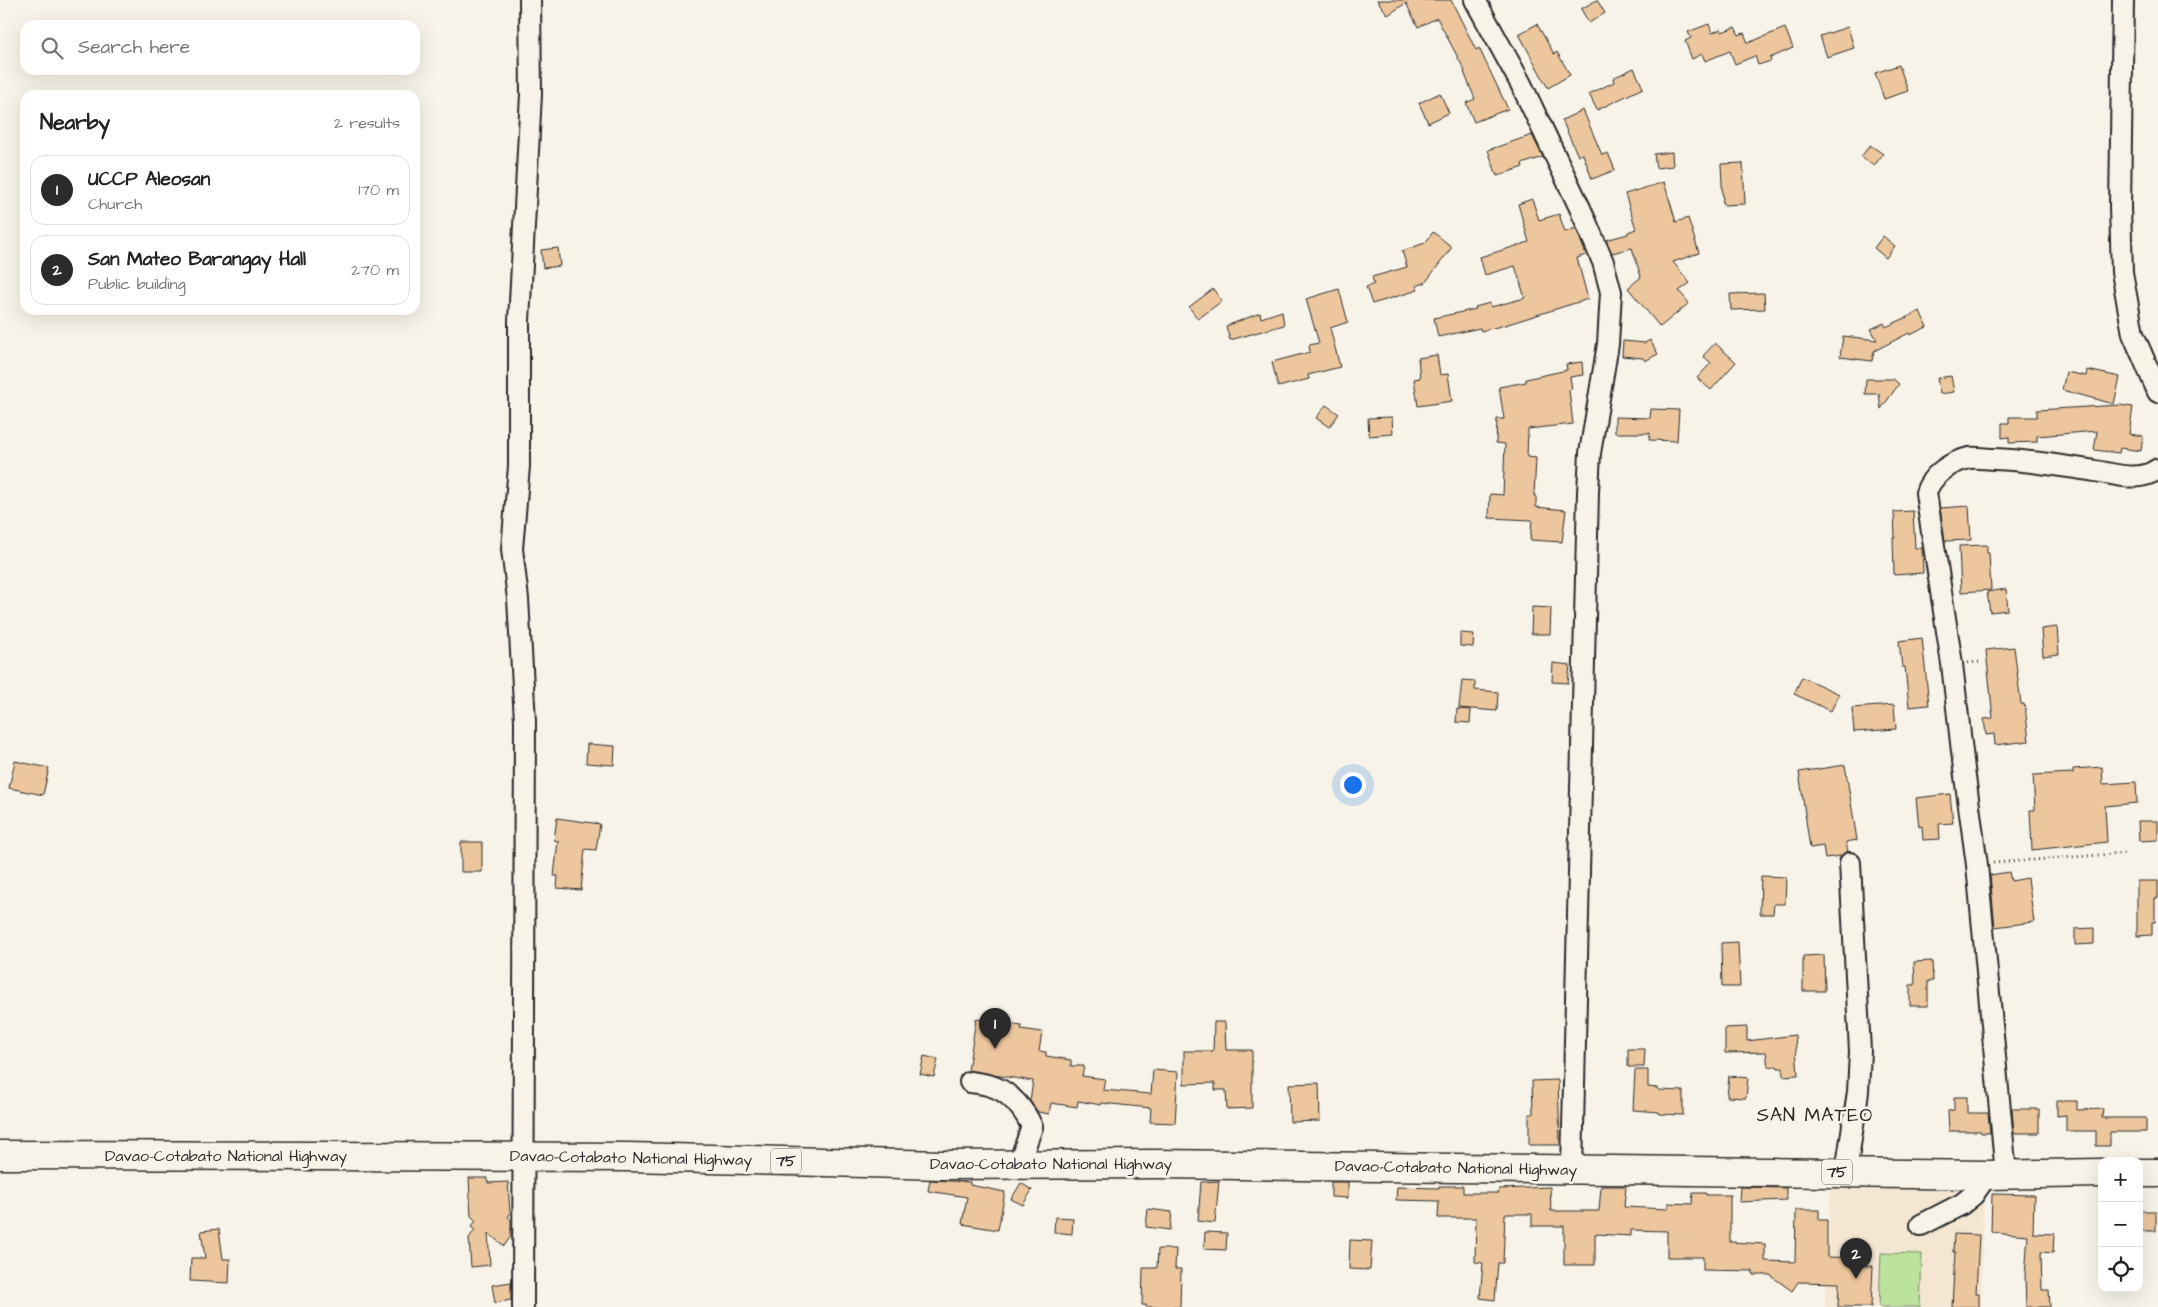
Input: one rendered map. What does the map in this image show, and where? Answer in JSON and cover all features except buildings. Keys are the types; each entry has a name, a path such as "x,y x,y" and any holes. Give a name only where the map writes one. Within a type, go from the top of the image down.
{"highway":[{"name":"Davao-Cotabato National Highway","path":"0,1155 523,1156 1018,1166 1158,1164 1996,1174 2098,1173"},
{"path":"2143,1173 2158,1173"}],"street":[{"path":"524,1307 523,1156 526,721 518,599 512,549 519,466 519,321 531,94 530,0"},
{"path":"1475,0 1520,84 1580,208 1603,262 1611,292 1608,344 1590,453 1588,492 1572,1169"},
{"path":"2123,0 2120,207 2122,272 2133,334 2158,392"},
{"path":"1921,1225 1962,1204 1996,1174 1977,865 1952,664 1926,493 1928,487 1943,470 1955,462 1971,458 2031,460 2131,477 2148,475 2158,469"},
{"path":"1846,1172 1858,1092 1860,1051 1850,863"},
{"path":"970,1082 994,1087 1002,1091 1010,1097 1028,1118 1032,1127 1018,1166"}],"path":[{"path":"1977,865 2126,853"}],"shaded area":[{"path":"1831,1189 1984,1190 1981,1307 1825,1307"}],"green space":[{"path":"1881,1253 1922,1254 1920,1307 1879,1307"}],"place":[{"name":"UCCP Aleosan","path":"995,1049"},
{"name":"San Mateo Barangay Hall","path":"1856,1279"}],"district":[{"name":"SAN MATEO","path":"1815,1115"}]}
